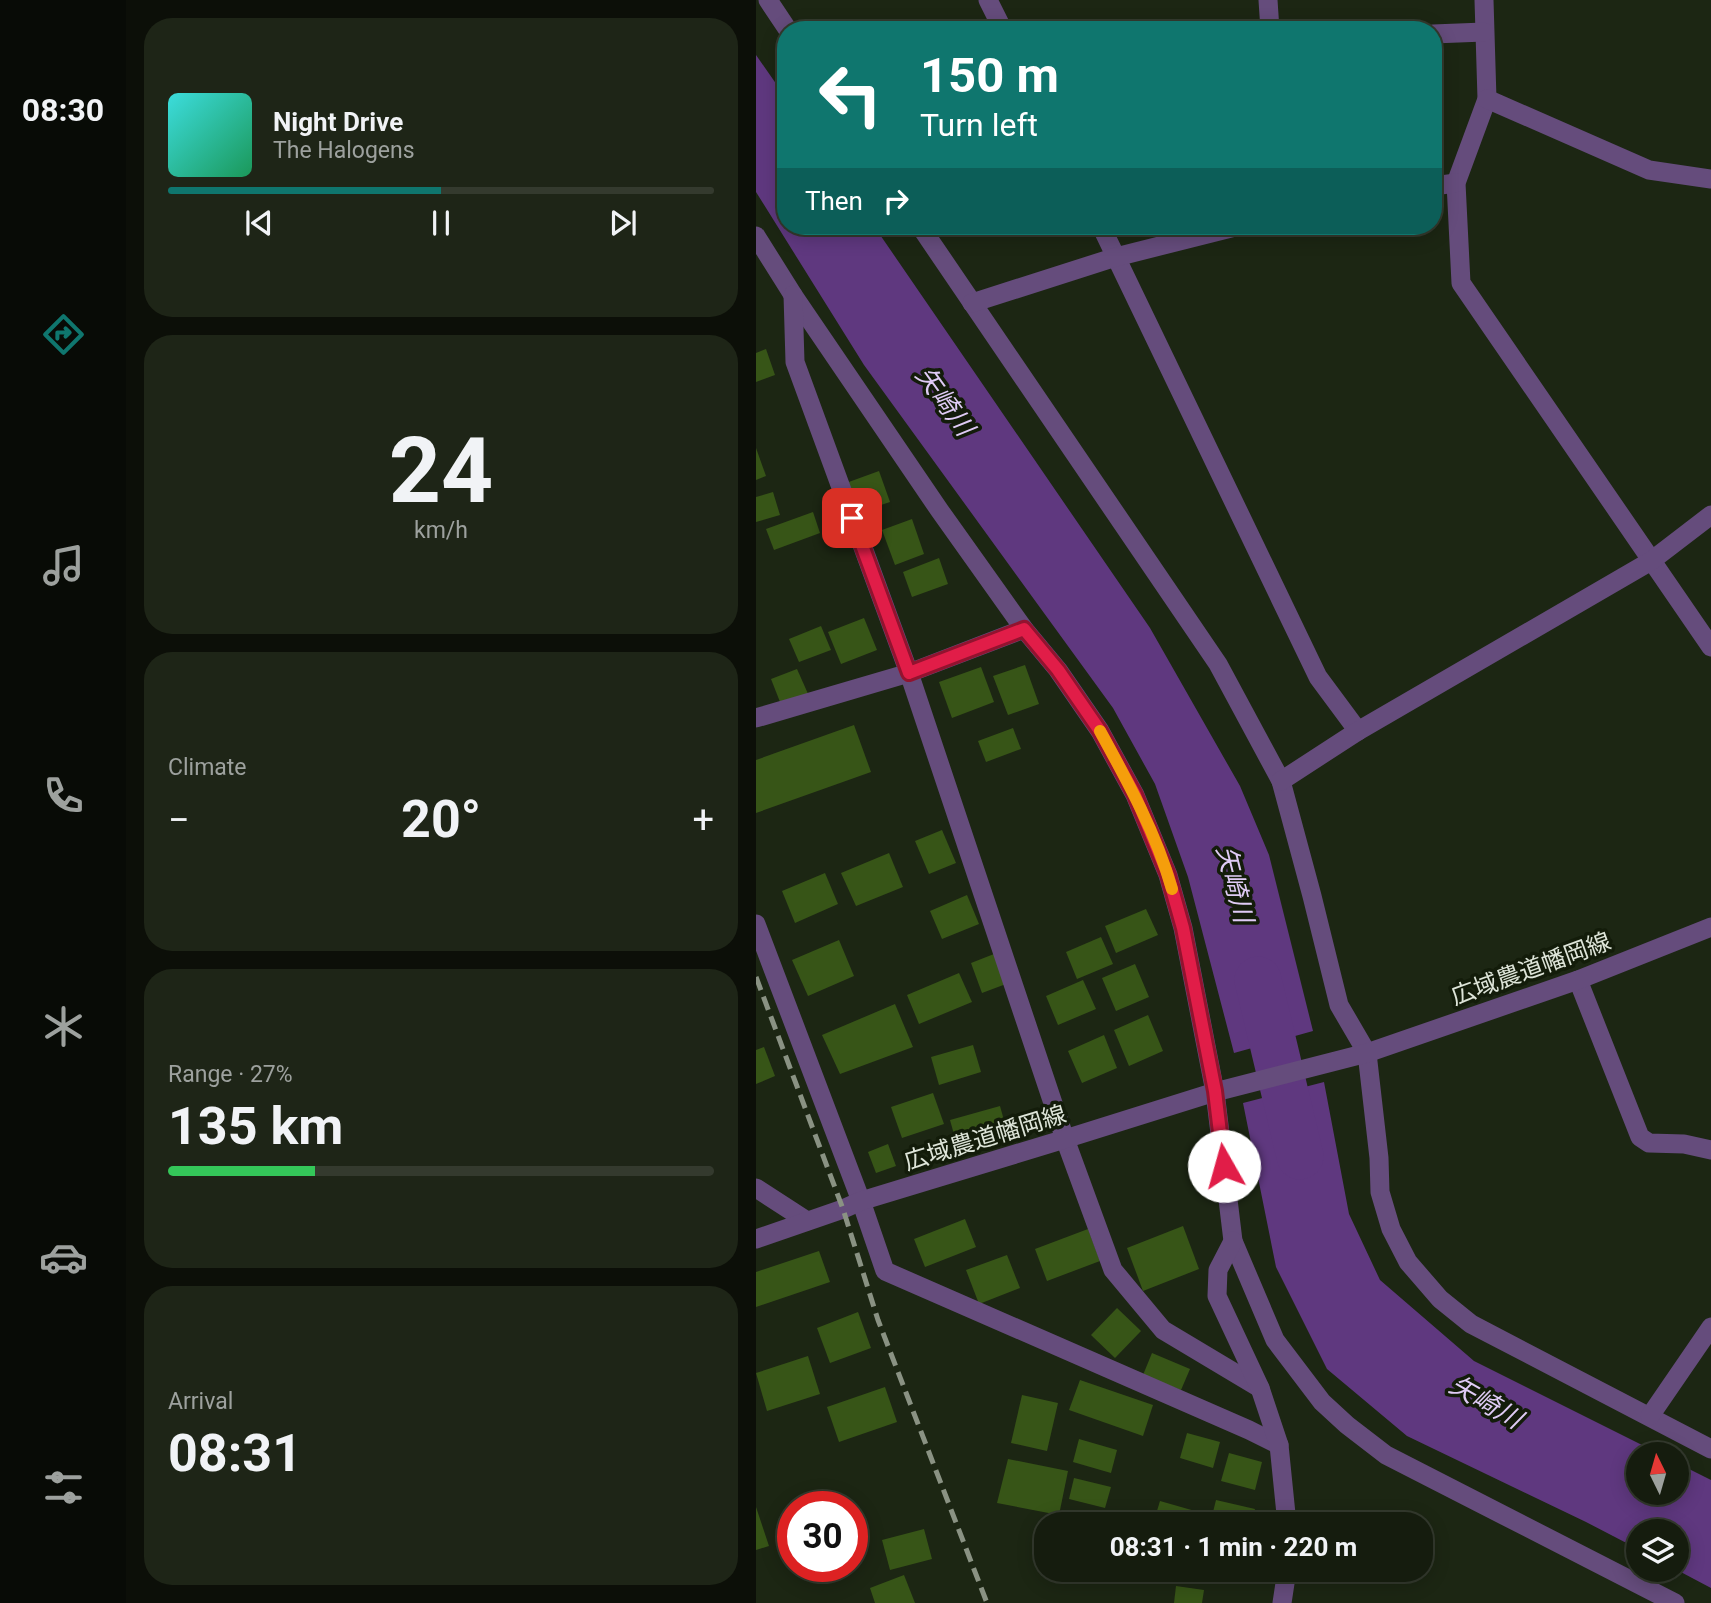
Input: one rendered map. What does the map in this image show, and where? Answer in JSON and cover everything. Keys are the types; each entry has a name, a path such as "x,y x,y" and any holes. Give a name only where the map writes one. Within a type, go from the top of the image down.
{"street":[{"path":"768,0 782,21"},
{"path":"988,0 998,21"},
{"path":"1268,0 1269,21"},
{"path":"1484,0 1487,99 1456,183 1461,283 1711,647"},
{"path":"1442,34 1484,32"},
{"path":"1487,99 1648,170 1711,179"},
{"path":"1442,185 1456,183"},
{"path":"926,235 1218,664 1281,781 1339,1005 1367,1053 1379,1158 1380,1192 1391,1229 1408,1262 1440,1299 1471,1324 1711,1449"},
{"path":"1105,235 1318,677 1358,731"},
{"path":"972,303 1116,257 1203,235"},
{"path":"756,236 940,511 1100,731 1135,795 1168,875 1223,1090 1233,1241 1275,1340 1322,1402 1386,1455 1675,1603"},
{"path":"793,295 794,362 909,673 1065,1139 1113,1270 1163,1330 1260,1388"},
{"path":"1281,781 1358,731 1651,561 1711,515"},
{"path":"756,718 909,673 1024,629"},
{"path":"756,924 885,1271 1279,1445"},
{"name":"広域農道幡岡線","path":"756,1239 861,1201 1223,1090 1367,1053 1578,980 1711,927"},
{"path":"1578,980 1640,1138 1648,1143 1684,1144 1711,1150"},
{"path":"756,1188 807,1221"},
{"path":"1233,1241 1218,1270 1217,1296 1260,1388 1279,1445 1286,1512"},
{"path":"1650,1416 1711,1327"},
{"path":"1282,1603 1285,1582"}],"water":[{"path":"756,55 777,85 777,226 756,192"},
{"path":"783,235 880,235 1150,628 1240,786 1269,855 1313,1031 1234,1053 1188,877 1155,784 1113,708 864,365"},
{"path":"1324,1082 1349,1214 1380,1280 1474,1361 1636,1442 1626,1442 1626,1505 1689,1505 1689,1469 1711,1480 1711,1588 1689,1576 1689,1519 1626,1519 1626,1543 1407,1436 1327,1369 1276,1267 1243,1103"}],"building":[{"path":"766,349 775,375 756,382 756,353"},
{"path":"756,448 766,476 756,480"},
{"path":"879,471 890,502 857,513 846,483"},
{"path":"773,492 780,515 756,522 756,497"},
{"path":"813,512 820,533 774,550 766,529"},
{"path":"912,519 924,554 895,565 882,530"},
{"path":"939,558 948,584 912,597 903,572"},
{"path":"864,618 877,650 841,664 828,632"},
{"path":"821,626 831,650 799,662 789,639"},
{"path":"1025,665 1039,704 1008,715 993,676"},
{"path":"981,667 994,702 952,718 939,682"},
{"path":"797,669 809,696 782,707 771,679"},
{"path":"854,725 871,772 756,813 756,760"},
{"path":"1013,728 1021,749 986,762 978,741"},
{"path":"942,830 956,863 929,874 915,841"},
{"path":"889,853 903,887 856,906 841,873"},
{"path":"825,873 838,904 795,923 782,891"},
{"path":"967,895 979,924 942,939 930,911"},
{"path":"1146,909 1158,935 1116,953 1105,926"},
{"path":"1101,937 1113,964 1077,979 1066,952"},
{"path":"839,940 854,976 808,996 792,960"},
{"path":"994,954 1006,984 982,993 971,963"},
{"path":"1135,964 1149,997 1116,1011 1102,978"},
{"path":"959,973 972,1002 919,1024 907,995"},
{"path":"1083,980 1096,1009 1058,1025 1046,996"},
{"path":"895,1004 913,1047 840,1074 822,1035"},
{"path":"1148,1015 1163,1051 1129,1066 1114,1030"},
{"path":"1104,1035 1117,1068 1082,1083 1068,1051"},
{"path":"973,1045 981,1072 939,1085 931,1057"},
{"path":"764,1047 775,1076 756,1084 756,1050"},
{"path":"933,1093 944,1124 902,1138 891,1107"},
{"path":"1000,1106 1005,1124 955,1138 950,1120"},
{"path":"888,1144 896,1166 876,1173 868,1152"},
{"path":"965,1219 976,1247 925,1267 914,1239"},
{"path":"1183,1226 1199,1269 1143,1291 1127,1248"},
{"path":"1088,1229 1100,1261 1047,1281 1035,1249"},
{"path":"819,1251 830,1282 756,1307 756,1272"},
{"path":"1007,1255 1020,1288 979,1304 966,1270"},
{"path":"1117,1308 1141,1331 1115,1358 1091,1335"},
{"path":"858,1312 871,1348 830,1363 817,1328"},
{"path":"1152,1353 1190,1369 1181,1390 1143,1375"},
{"path":"808,1356 820,1394 767,1411 756,1373"},
{"path":"1080,1380 1153,1405 1143,1436 1069,1410"},
{"path":"885,1387 897,1422 839,1442 827,1407"},
{"path":"1022,1395 1058,1403 1047,1451 1011,1443"},
{"path":"1187,1433 1220,1442 1213,1468 1180,1458"},
{"path":"1079,1439 1117,1450 1111,1473 1073,1462"},
{"path":"1229,1453 1262,1462 1255,1490 1221,1481"},
{"path":"1008,1459 1068,1471 1060,1512 1044,1512 997,1503"},
{"path":"1074,1478 1111,1487 1105,1508 1069,1499"},
{"path":"1216,1500 1255,1509 1254,1512 1213,1512"},
{"path":"1160,1501 1198,1512 1157,1512"},
{"path":"756,1507 769,1546 756,1550"},
{"path":"924,1529 932,1559 890,1570 882,1540"},
{"path":"904,1575 915,1603 875,1603 870,1588"},
{"path":"1176,1586 1204,1590 1202,1603 1174,1603"}],"waterway":[{"name":"矢崎川","path":"1258,980 1300,1156"}],"railway":[{"path":"756,977 843,1209 878,1320 987,1603"}],"slow traffic":[{"path":"1100,731 1135,795 1172,889"}],"route":[{"path":"852,518 909,673 1024,629 1058,670 1100,731 1135,795 1168,875 1183,928 1215,1091 1224,1166"}]}
